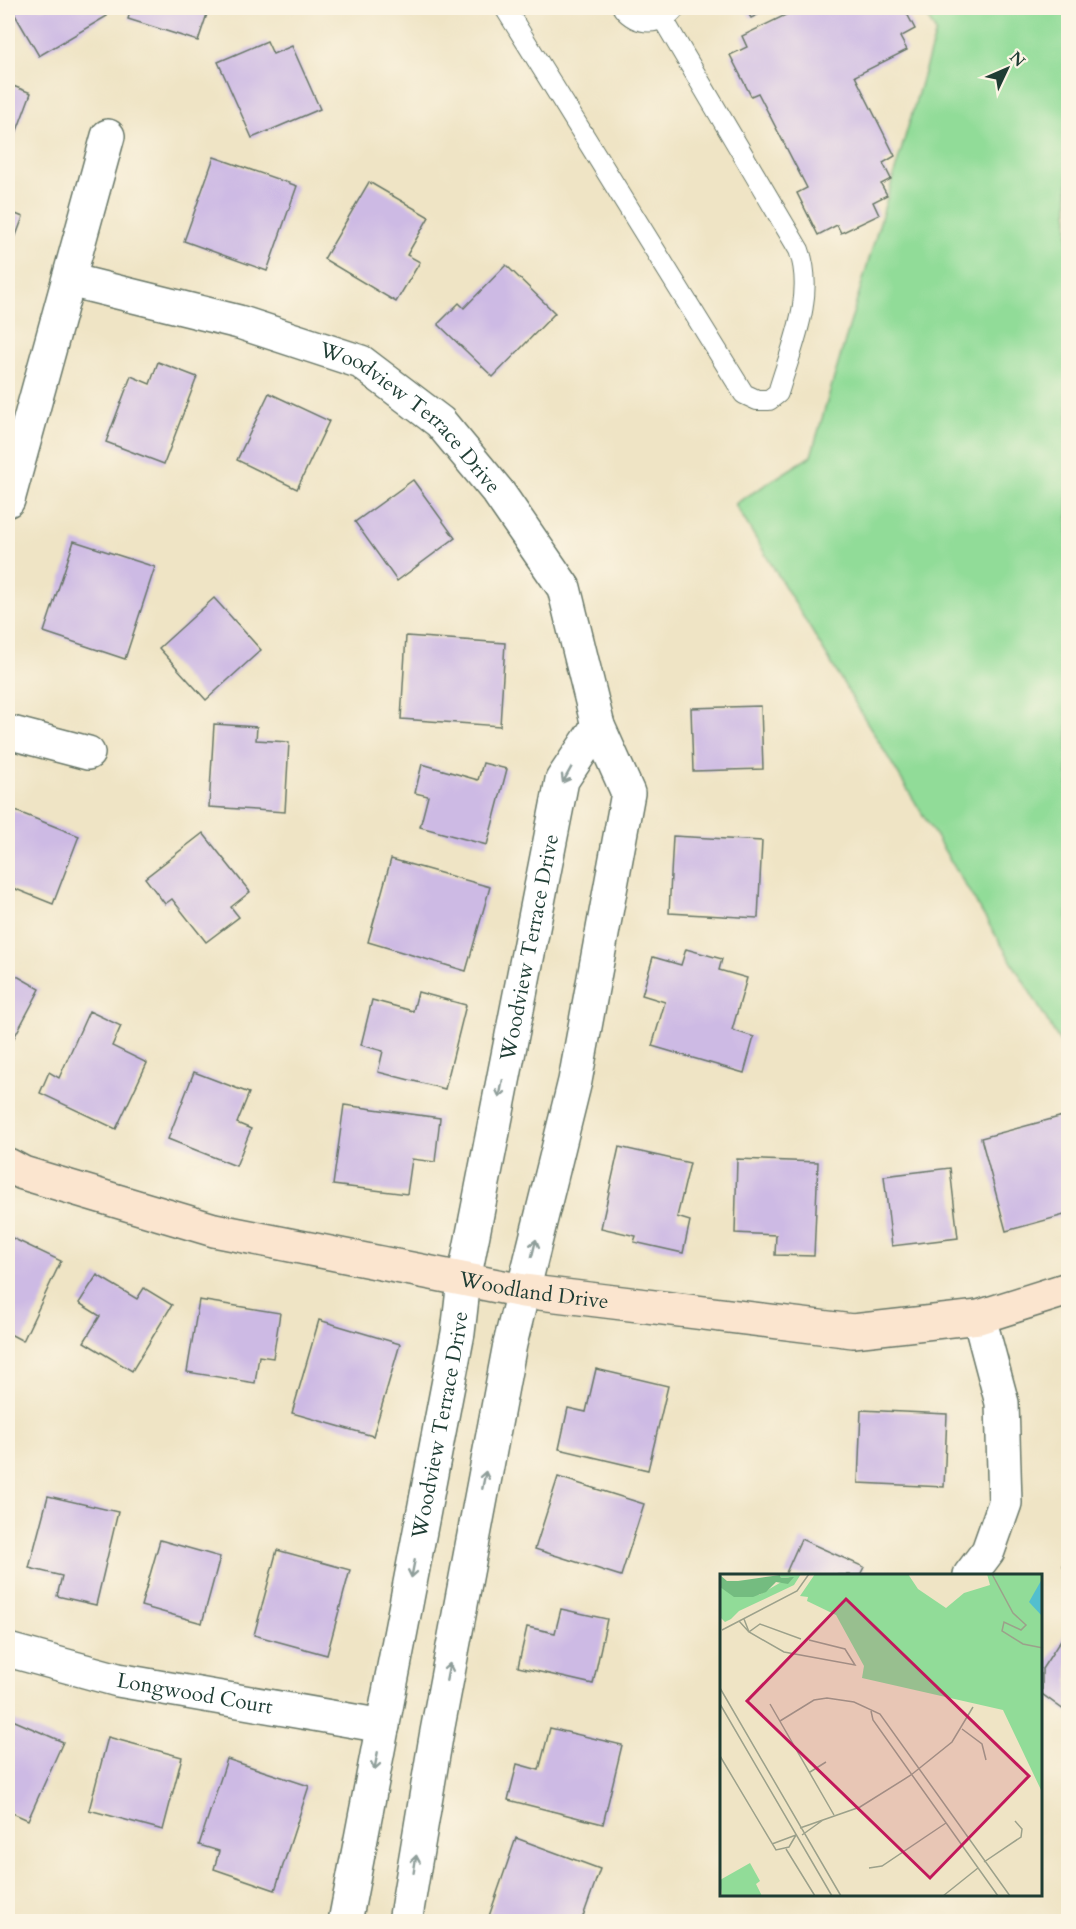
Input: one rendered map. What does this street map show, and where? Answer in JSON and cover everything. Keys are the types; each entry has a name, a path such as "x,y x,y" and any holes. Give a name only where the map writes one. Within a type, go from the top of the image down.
{"street":[{"path":"8,500 108,136"},
{"name":"Woodview Terrace Drive","path":"69,280 239,322 361,362 440,422 498,492 564,588 598,726 628,793 575,1081 510,1344 438,1725 405,1922"},
{"name":"Woodview Terrace Drive","path":"345,1922 458,1333 464,1280 562,780 598,726"},
{"path":"8,732 88,753"},
{"name":"Woodland Drive","path":"8,1165 23,1173 214,1230 464,1280 523,1291 853,1331 979,1317 1068,1289"},
{"path":"971,1574 988,1551 1005,1503 1002,1403 979,1317"},
{"name":"Longwood Court","path":"8,1650 118,1680 383,1726"}],"lane":[{"path":"505,8 744,394 757,400 769,400 778,393 805,300 804,262 669,13 644,22 634,18 623,8"}],"green space":[{"path":"922,8 1068,8 1068,1055 735,504 811,456 936,32"}],"building":[{"path":"11,8 102,8 107,16 39,56"},
{"path":"131,8 209,8 198,41 128,19"},
{"path":"745,8 772,8 751,18"},
{"path":"800,8 904,8 915,29 900,37 907,50 855,76 895,156 883,163 891,179 881,184 887,195 873,202 879,215 841,233 837,225 818,235 797,193 807,188 758,93 751,96 730,55 747,47 742,36"},
{"path":"267,41 273,54 292,46 320,109 252,138 218,62"},
{"path":"8,84 31,93 8,155"},
{"path":"214,157 297,186 267,271 184,241"},
{"path":"369,182 429,217 407,255 420,262 396,302 324,259"},
{"path":"8,211 23,217 8,257"},
{"path":"506,265 555,313 493,377 438,324 459,303 464,308"},
{"path":"158,362 197,377 164,464 106,442 131,376 150,384"},
{"path":"269,393 329,421 297,489 237,460"},
{"path":"413,480 455,538 397,581 355,522"},
{"path":"74,541 155,567 125,659 44,632"},
{"path":"214,598 261,650 206,700 159,648"},
{"path":"406,636 505,643 500,726 401,719"},
{"path":"761,706 763,769 693,771 691,708"},
{"path":"214,724 257,727 256,740 289,742 285,812 209,807"},
{"path":"483,763 507,769 487,845 420,827 428,796 415,793 422,764 478,780"},
{"path":"8,808 79,836 53,904 8,886"},
{"path":"203,833 250,892 231,907 239,917 206,942 172,899 165,904 145,878"},
{"path":"673,836 762,841 758,918 669,913"},
{"path":"391,859 490,887 466,971 368,942"},
{"path":"686,949 722,959 719,970 747,978 732,1030 754,1037 744,1073 652,1046 665,1002 642,995 653,957 681,965"},
{"path":"8,971 40,989 8,1049"},
{"path":"418,992 466,1005 445,1089 378,1072 383,1051 361,1045 372,1000 413,1011"},
{"path":"89,1011 121,1026 112,1046 147,1063 116,1129 40,1093 49,1072 59,1078"},
{"path":"194,1072 249,1093 237,1123 251,1129 236,1166 168,1139"},
{"path":"344,1105 440,1118 435,1162 412,1159 407,1194 333,1185"},
{"path":"1063,1116 1068,1134 1068,1214 1006,1231 981,1138"},
{"path":"619,1147 690,1163 677,1217 690,1221 683,1253 634,1242 636,1236 601,1228"},
{"path":"737,1159 818,1162 814,1256 775,1255 776,1235 735,1233"},
{"path":"950,1168 958,1238 892,1246 884,1176"},
{"path":"8,1236 61,1261 23,1341 8,1333"},
{"path":"97,1275 137,1299 144,1288 172,1305 132,1371 84,1342 100,1316 79,1303"},
{"path":"199,1300 280,1313 273,1358 259,1356 255,1383 187,1372"},
{"path":"319,1320 400,1344 373,1436 292,1413"},
{"path":"596,1369 668,1386 648,1470 559,1449 568,1408 586,1412"},
{"path":"861,1410 947,1414 944,1487 858,1483"},
{"path":"558,1477 644,1504 621,1576 535,1549"},
{"path":"48,1496 118,1512 96,1605 57,1596 62,1576 29,1568"},
{"path":"801,1539 864,1567 860,1574 785,1574"},
{"path":"160,1540 220,1557 202,1623 141,1606"},
{"path":"1068,1546 1068,1568 1063,1566"},
{"path":"277,1550 350,1570 327,1655 254,1635"},
{"path":"561,1609 607,1619 593,1684 518,1667 527,1627 555,1633"},
{"path":"1066,1632 1068,1634 1068,1713 1043,1695 1043,1667"},
{"path":"8,1718 63,1742 28,1820 8,1811"},
{"path":"550,1728 622,1745 603,1824 508,1800 517,1764 539,1770"},
{"path":"108,1737 182,1757 163,1830 89,1810"},
{"path":"227,1759 309,1786 275,1890 214,1869 219,1851 199,1845"},
{"path":"516,1838 600,1869 581,1922 487,1922"}]}
